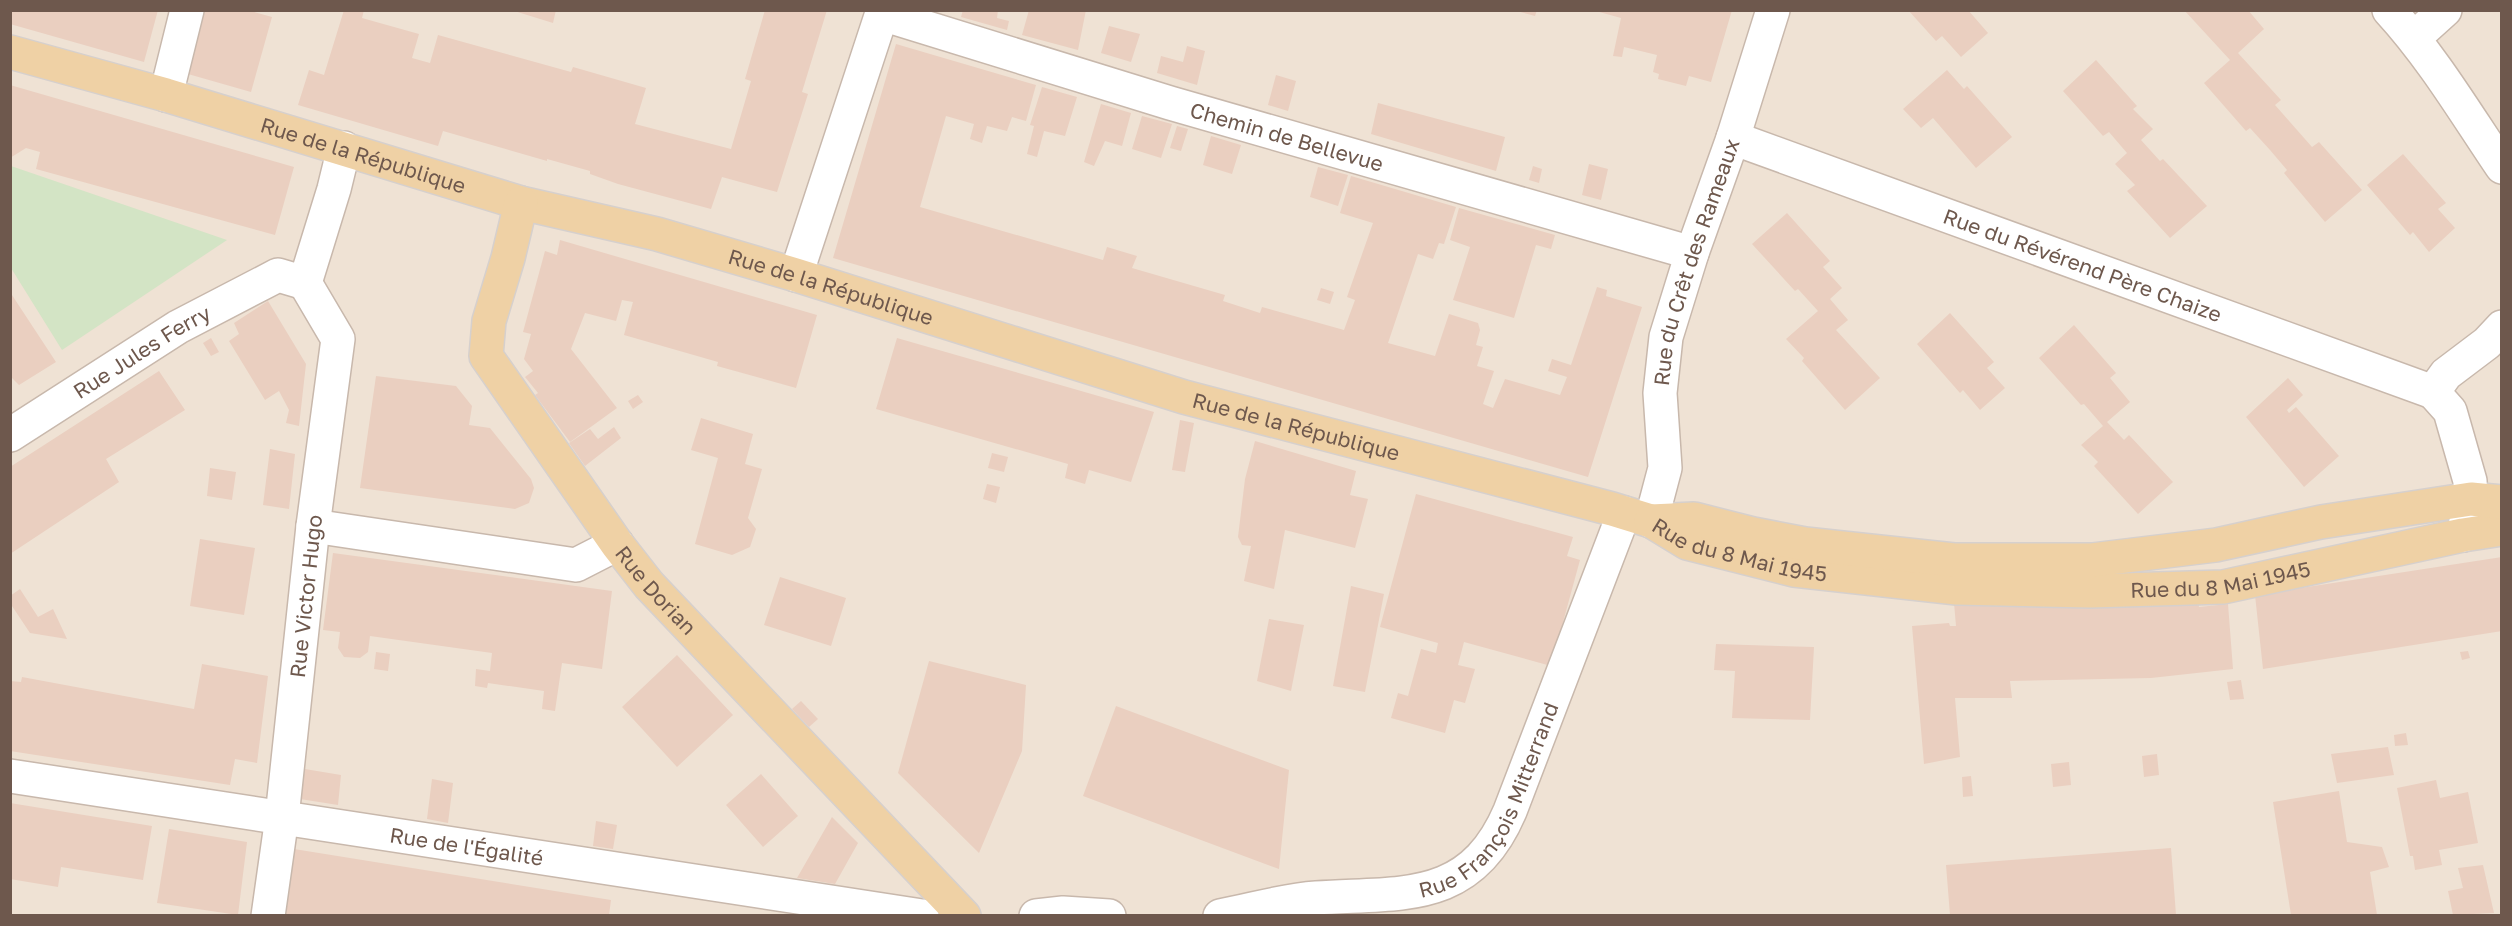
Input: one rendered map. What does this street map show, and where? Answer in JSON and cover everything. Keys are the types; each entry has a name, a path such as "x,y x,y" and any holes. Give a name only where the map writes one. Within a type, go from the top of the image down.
{"main road":[{"name":"Rue de la République","path":"10,52 166,95 521,202 657,234 796,275 1184,397 1638,517"},
{"name":"Rue Dorian","path":"521,202 508,258 489,321 486,356 617,544 649,585 964,915"},
{"name":"Rue du 8 Mai 1945","path":"1638,517 1694,519 1753,534 1805,543 1954,560 2092,560 2216,545 2321,522 2486,501"},
{"name":"Rue du 8 Mai 1945","path":"1638,517 1687,543 1794,570 1957,588 2079,591 2223,586 2463,535 2502,529"}],"street":[{"path":"166,95 187,10"},
{"name":"Rue du Crêt des Rameaux","path":"1638,517 1665,468 1660,393 1666,337 1773,10"},
{"path":"2389,10 2414,38 2502,167"},
{"path":"2414,38 2445,10"},
{"path":"796,275 882,12"},
{"name":"Chemin de Bellevue","path":"882,12 1170,104 1692,253"},
{"name":"Rue du Révérend Père Chaize","path":"1733,138 2433,392"},
{"path":"291,279 334,189 344,148"},
{"name":"Rue Jules Ferry","path":"10,435 178,327 291,279"},
{"name":"Rue Victor Hugo","path":"268,915 282,817 313,526 338,339 291,279"},
{"path":"2463,535 2486,501 2467,470 2450,411 2433,392 2446,374 2487,343 2502,327"},
{"name":"Rue François Mitterrand","path":"1220,915 1314,898 1386,896 1428,890 1469,870 1488,850 1505,825 1638,517"},
{"path":"313,526 576,565 617,544"},
{"name":"Rue de l'Égalité","path":"10,776 922,915"},
{"path":"1036,915 1063,913 1109,915"}],"shaded area":[{"path":"11,11 2501,11 2501,915 11,915"}],"green space":[{"path":"11,166 227,240 62,350 11,268"}],"building":[{"path":"10,10 158,10 144,62 10,24"},
{"path":"205,10 247,10 272,17 251,92 188,74"},
{"path":"344,10 364,10 362,18 419,34 412,58 430,63 438,35 571,72 573,67 646,88 635,124 731,149 751,81 745,79 765,10 827,10 802,92 808,94 777,192 722,177 711,209 618,184 590,174 590,171 443,131 438,146 298,105 309,70 324,75"},
{"path":"511,10 556,10 553,23"},
{"path":"963,10 998,10 997,18 1009,21 1007,30 961,17"},
{"path":"1029,10 1086,10 1078,50 1022,35"},
{"path":"1513,10 1537,10 1535,16"},
{"path":"1592,10 1732,10 1711,82 1689,76 1686,86 1658,79 1659,74 1653,72 1657,55 1624,47 1622,57 1613,56 1621,18"},
{"path":"1908,10 1968,10 1988,33 1961,57 1942,36 1936,41"},
{"path":"2184,10 2248,10 2264,29 2238,53 2281,100 2275,105 2312,147 2319,142 2362,190 2325,222 2284,173 2287,170 2270,150 2250,128 2246,131 2204,83 2230,60"},
{"path":"1109,26 1140,34 1131,62 1101,53"},
{"path":"896,44 1036,85 1026,121 1012,117 1007,131 987,126 982,143 970,139 974,124 946,116 920,207 1103,260 1107,247 1137,256 1132,268 1225,295 1223,301 1260,313 1262,307 1344,330 1355,300 1347,297 1373,223 1340,213 1351,176 1456,207 1444,244 1439,243 1433,259 1418,254 1388,343 1435,356 1449,314 1478,323 1480,330 1476,345 1483,347 1477,366 1494,371 1483,404 1493,408 1505,379 1560,395 1567,377 1548,371 1552,359 1571,365 1597,287 1607,290 1606,296 1642,307 1588,477 833,258"},
{"path":"1187,46 1205,51 1197,85 1157,73 1161,56 1183,62"},
{"path":"2096,60 2137,106 2133,109 2153,129 2141,140 2160,161 2163,159 2207,206 2170,238 2127,191 2135,185 2115,164 2127,153 2109,132 2103,136 2063,91"},
{"path":"1947,70 1964,89 1967,86 2012,137 1976,168 1933,118 1921,128 1903,109"},
{"path":"1276,75 1296,81 1288,111 1268,105"},
{"path":"10,85 294,167 275,235 36,169 40,152 26,148 10,158"},
{"path":"1042,87 1077,97 1065,136 1044,131 1037,157 1027,154 1034,126 1030,125"},
{"path":"1378,103 1505,137 1496,171 1371,134"},
{"path":"1101,104 1131,113 1122,146 1105,141 1094,166 1084,162"},
{"path":"1142,116 1172,124 1161,158 1132,149"},
{"path":"1177,126 1188,129 1181,151 1170,148"},
{"path":"1211,136 1241,145 1232,174 1203,165"},
{"path":"2403,154 2446,203 2438,209 2455,228 2429,252 2413,232 2410,235 2367,185"},
{"path":"1589,164 1608,169 1601,200 1582,195"},
{"path":"1533,166 1542,169 1539,183 1529,180"},
{"path":"1318,167 1348,175 1338,206 1310,197"},
{"path":"1459,208 1555,235 1551,249 1536,245 1514,318 1453,300 1470,247 1450,240"},
{"path":"1787,213 1830,261 1823,267 1842,288 1830,299 1848,320 1836,330 1880,378 1845,410 1786,339 1818,311 1798,289 1795,291 1752,244"},
{"path":"560,240 817,315 796,388 717,366 718,362 624,335 633,302 622,300 616,321 585,313 571,349 617,408 570,442 535,395 538,393 525,377 533,371 524,359 531,334 523,332 545,251 557,255"},
{"path":"1321,288 1334,292 1330,304 1317,300"},
{"path":"10,292 56,362 19,385 12,378 10,379"},
{"path":"268,301 306,364 299,426 286,423 289,410 279,391 265,400 229,341 239,334 234,323"},
{"path":"1950,313 1994,362 1987,368 2005,388 1980,410 1963,390 1960,393 1917,344"},
{"path":"2074,325 2116,373 2110,378 2130,402 2107,422 2124,440 2129,435 2173,482 2138,514 2094,466 2098,462 2081,445 2103,426 2039,358"},
{"path":"211,338 219,352 211,356 203,343"},
{"path":"897,338 1154,412 1131,482 1089,470 1085,484 1065,478 1068,464 876,409"},
{"path":"159,371 185,410 106,459 119,482 10,554 10,467"},
{"path":"376,376 456,386 472,406 469,425 490,428 531,479 534,488 529,503 515,509 360,488"},
{"path":"2288,378 2303,395 2287,410 2289,413 2296,407 2339,456 2304,487 2246,417"},
{"path":"638,395 643,402 633,409 628,401"},
{"path":"701,418 753,434 745,464 762,469 748,518 756,529 750,547 732,555 695,544 718,458 691,450"},
{"path":"1180,420 1194,423 1185,472 1172,470"},
{"path":"614,427 621,438 585,466 569,443 590,429 598,439"},
{"path":"1255,441 1356,471 1350,495 1368,499 1355,548 1285,530 1274,589 1244,581 1251,546 1242,545 1238,537 1245,479"},
{"path":"270,449 295,454 289,509 263,505"},
{"path":"992,453 1008,457 1004,472 988,468"},
{"path":"210,468 236,472 232,500 207,496"},
{"path":"987,484 1000,487 996,503 983,499"},
{"path":"1416,494 1573,537 1567,556 1580,560 1551,666 1464,642 1458,665 1475,669 1465,703 1454,700 1445,733 1391,718 1398,693 1408,696 1421,649 1436,653 1438,643 1380,627"},
{"path":"200,539 255,548 244,615 190,606"},
{"path":"333,553 612,591 602,669 562,663 555,711 542,709 544,691 488,683 487,688 475,686 476,669 490,671 492,653 370,636 368,652 360,658 344,657 338,648 340,632 323,630"},
{"path":"2502,557 2502,631 2263,669 2255,595"},
{"path":"780,577 846,598 831,646 764,625"},
{"path":"1351,586 1384,594 1365,692 1333,686"},
{"path":"20,589 38,617 53,609 67,639 30,633 10,603 10,596"},
{"path":"2198,599 2199,607 2228,604 2233,669 2151,678 2010,681 2012,698 1955,698 1960,757 1924,764 1912,626 1949,623 1950,626 1956,626 1954,603"},
{"path":"1269,619 1304,625 1291,691 1257,681"},
{"path":"1716,644 1814,647 1810,720 1732,718 1735,671 1714,670"},
{"path":"2468,651 2470,658 2462,660 2460,652"},
{"path":"376,652 390,654 388,671 374,669"},
{"path":"677,655 733,715 677,767 622,707"},
{"path":"929,661 1026,685 1022,751 979,853 898,773"},
{"path":"202,664 268,676 257,763 235,759 230,785 10,751 10,681 21,682 22,677 194,709"},
{"path":"2241,680 2244,699 2230,700 2227,682"},
{"path":"801,701 818,719 809,727 792,709"},
{"path":"1116,706 1289,770 1279,869 1083,796"},
{"path":"2406,733 2408,745 2395,746 2394,735"},
{"path":"2388,747 2394,775 2337,783 2331,754"},
{"path":"2157,754 2159,775 2144,777 2142,756"},
{"path":"2069,762 2071,785 2053,787 2051,764"},
{"path":"305,769 341,775 338,805 300,799"},
{"path":"761,774 798,816 763,847 726,805"},
{"path":"1971,776 1973,796 1963,797 1962,777"},
{"path":"432,779 453,783 448,823 427,819"},
{"path":"2436,780 2440,798 2468,792 2478,843 2439,850 2442,865 2415,870 2413,856 2410,856 2397,788"},
{"path":"2339,791 2347,842 2382,847 2389,867 2370,872 2377,915 2291,915 2273,802"},
{"path":"10,803 152,826 143,880 61,867 58,887 10,879"},
{"path":"832,817 858,843 835,884 797,878"},
{"path":"596,821 617,825 613,849 593,846"},
{"path":"169,829 247,842 238,915 157,903"},
{"path":"2171,848 2176,915 1950,915 1946,865"},
{"path":"294,849 611,900 609,915 286,915"},
{"path":"2483,865 2494,913 2453,915 2448,891 2463,888 2458,868"}]}
